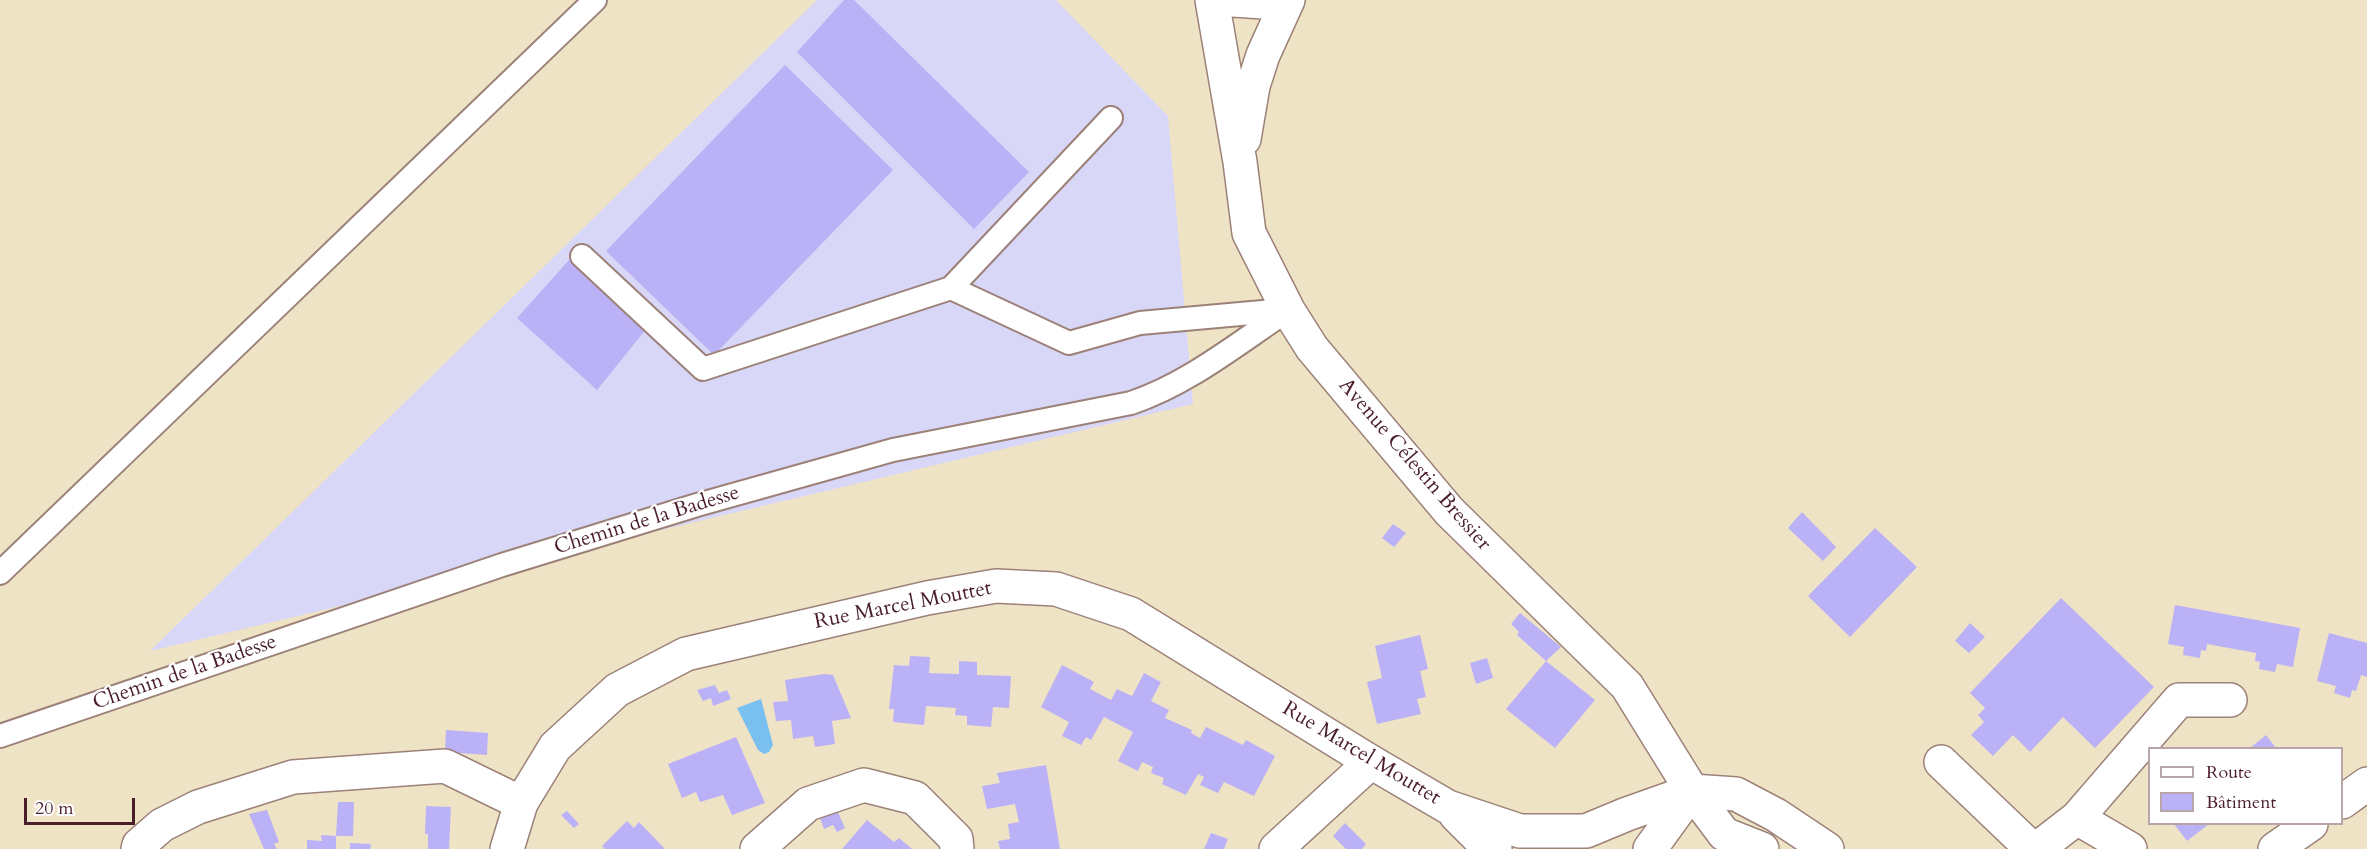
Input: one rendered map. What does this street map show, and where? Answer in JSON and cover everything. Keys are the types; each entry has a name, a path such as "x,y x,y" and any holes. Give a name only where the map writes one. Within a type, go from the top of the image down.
{"street":[{"name":"Avenue Célestin Bressier","path":"1212,0 1240,162 1249,233 1288,310 1312,348 1449,511 1627,686 1692,791 1724,834 1762,849"},
{"path":"1233,0 1264,2 1271,0"},
{"name":"Avenue Célestin Bressier","path":"1240,162 1253,86 1263,55 1288,0"},
{"name":"Rue Marcel Mouttet","path":"507,849 521,803 555,747 617,690 686,654 767,633 927,598 996,586 1056,589 1131,614 1448,807 1520,831 1586,831 1692,791"},
{"path":"2037,849 2077,818 2179,700 2230,700"},
{"path":"1276,849 1371,762"},
{"path":"1941,762 2032,849"},
{"path":"138,849 139,845 162,825 198,807 292,777 446,766 521,803"},
{"path":"2343,801 2367,784"},
{"path":"757,849 808,804 864,785 915,798 956,838 957,849"},
{"path":"1650,849 1692,791 1737,794 1776,815 1827,849"},
{"name":"Rue Marcel Mouttet","path":"1448,807 1484,842 1495,849"},
{"path":"2077,818 2130,849"},
{"path":"2275,849 2310,825"}],"lane":[{"path":"0,573 595,0"},
{"path":"582,256 704,369 951,288 1111,118"},
{"path":"951,288 1069,343 1140,323 1288,310"},
{"name":"Chemin de la Badesse","path":"0,736 502,565 697,505 893,450 1131,404 1159,394 1288,310"}],"shaded area":[{"path":"817,0 1056,0 1168,116 1193,404 150,651"}],"water":[{"path":"761,699 773,745 769,752 764,754 758,750 737,708"}],"building":[{"path":"844,0 854,0 1029,172 974,229 797,52"},
{"path":"785,65 893,170 714,355 606,251"},
{"path":"570,259 647,328 597,390 517,318"},
{"path":"1802,512 1836,547 1823,561 1788,528"},
{"path":"1393,524 1406,533 1394,547 1382,538"},
{"path":"1875,528 1917,567 1850,637 1808,596"},
{"path":"2061,598 2154,687 2095,748 2063,717 2030,752 2013,735 1993,756 1971,735 1984,722 1978,715 1985,708 1970,693"},
{"path":"2175,605 2300,628 2293,667 2277,664 2275,672 2259,669 2260,662 2255,661 2256,653 2207,644 2206,651 2201,650 2200,658 2183,655 2184,647 2168,644"},
{"path":"1520,613 1561,647 1546,661 1517,635 1519,632 1511,624"},
{"path":"1970,623 1985,637 1969,653 1955,641"},
{"path":"2329,633 2367,643 2367,677 2361,675 2356,691 2352,690 2350,698 2334,693 2336,686 2317,681"},
{"path":"1420,635 1428,669 1420,671 1426,697 1417,699 1421,714 1377,724 1367,682 1382,678 1375,646"},
{"path":"910,656 930,657 929,673 959,674 959,661 977,662 977,675 1011,676 1009,708 993,707 991,727 967,725 967,716 955,715 956,708 926,706 924,725 893,722 894,709 889,709 894,665 909,666"},
{"path":"1487,658 1493,678 1476,684 1470,663"},
{"path":"1546,661 1595,700 1555,748 1506,709"},
{"path":"1062,665 1094,682 1090,689 1111,700 1117,689 1132,696 1144,673 1161,682 1151,701 1169,710 1165,718 1192,730 1191,733 1200,738 1206,727 1243,745 1246,740 1275,756 1254,796 1224,782 1218,793 1200,785 1204,777 1198,774 1186,795 1162,784 1164,778 1151,773 1153,767 1142,762 1138,771 1118,761 1133,732 1104,717 1091,740 1086,737 1081,745 1062,736 1069,722 1041,707"},
{"path":"824,674 833,675 851,718 832,721 835,744 815,747 813,736 793,739 791,720 776,721 773,702 788,701 785,680"},
{"path":"715,685 719,693 727,690 731,699 713,706 711,698 703,701 697,690"},
{"path":"446,730 488,733 487,755 445,752"},
{"path":"2266,735 2275,747 2251,747"},
{"path":"736,737 765,803 732,815 723,795 700,802 696,792 682,798 668,764"},
{"path":"1046,765 1060,849 1000,849 998,841 1010,839 1008,824 1019,822 1015,804 987,809 982,786 1000,783 997,773"},
{"path":"338,802 354,802 353,836 336,836"},
{"path":"426,806 451,807 449,849 428,849 428,834 425,834"},
{"path":"267,810 279,842 274,844 277,849 264,849 249,814"},
{"path":"837,810 845,828 837,832 833,825 824,829 820,818"},
{"path":"567,811 579,824 574,828 561,815"},
{"path":"867,820 894,842 899,838 912,849 842,849"},
{"path":"627,821 634,828 639,822 665,849 605,849 602,846"},
{"path":"1345,823 1366,844 1362,849 1346,849 1333,836"},
{"path":"2175,825 2208,825 2187,841"},
{"path":"1211,833 1228,839 1224,849 1204,849"},
{"path":"321,835 336,836 336,849 307,849 307,840 322,841"},
{"path":"350,843 371,844 370,849 350,849"}]}
